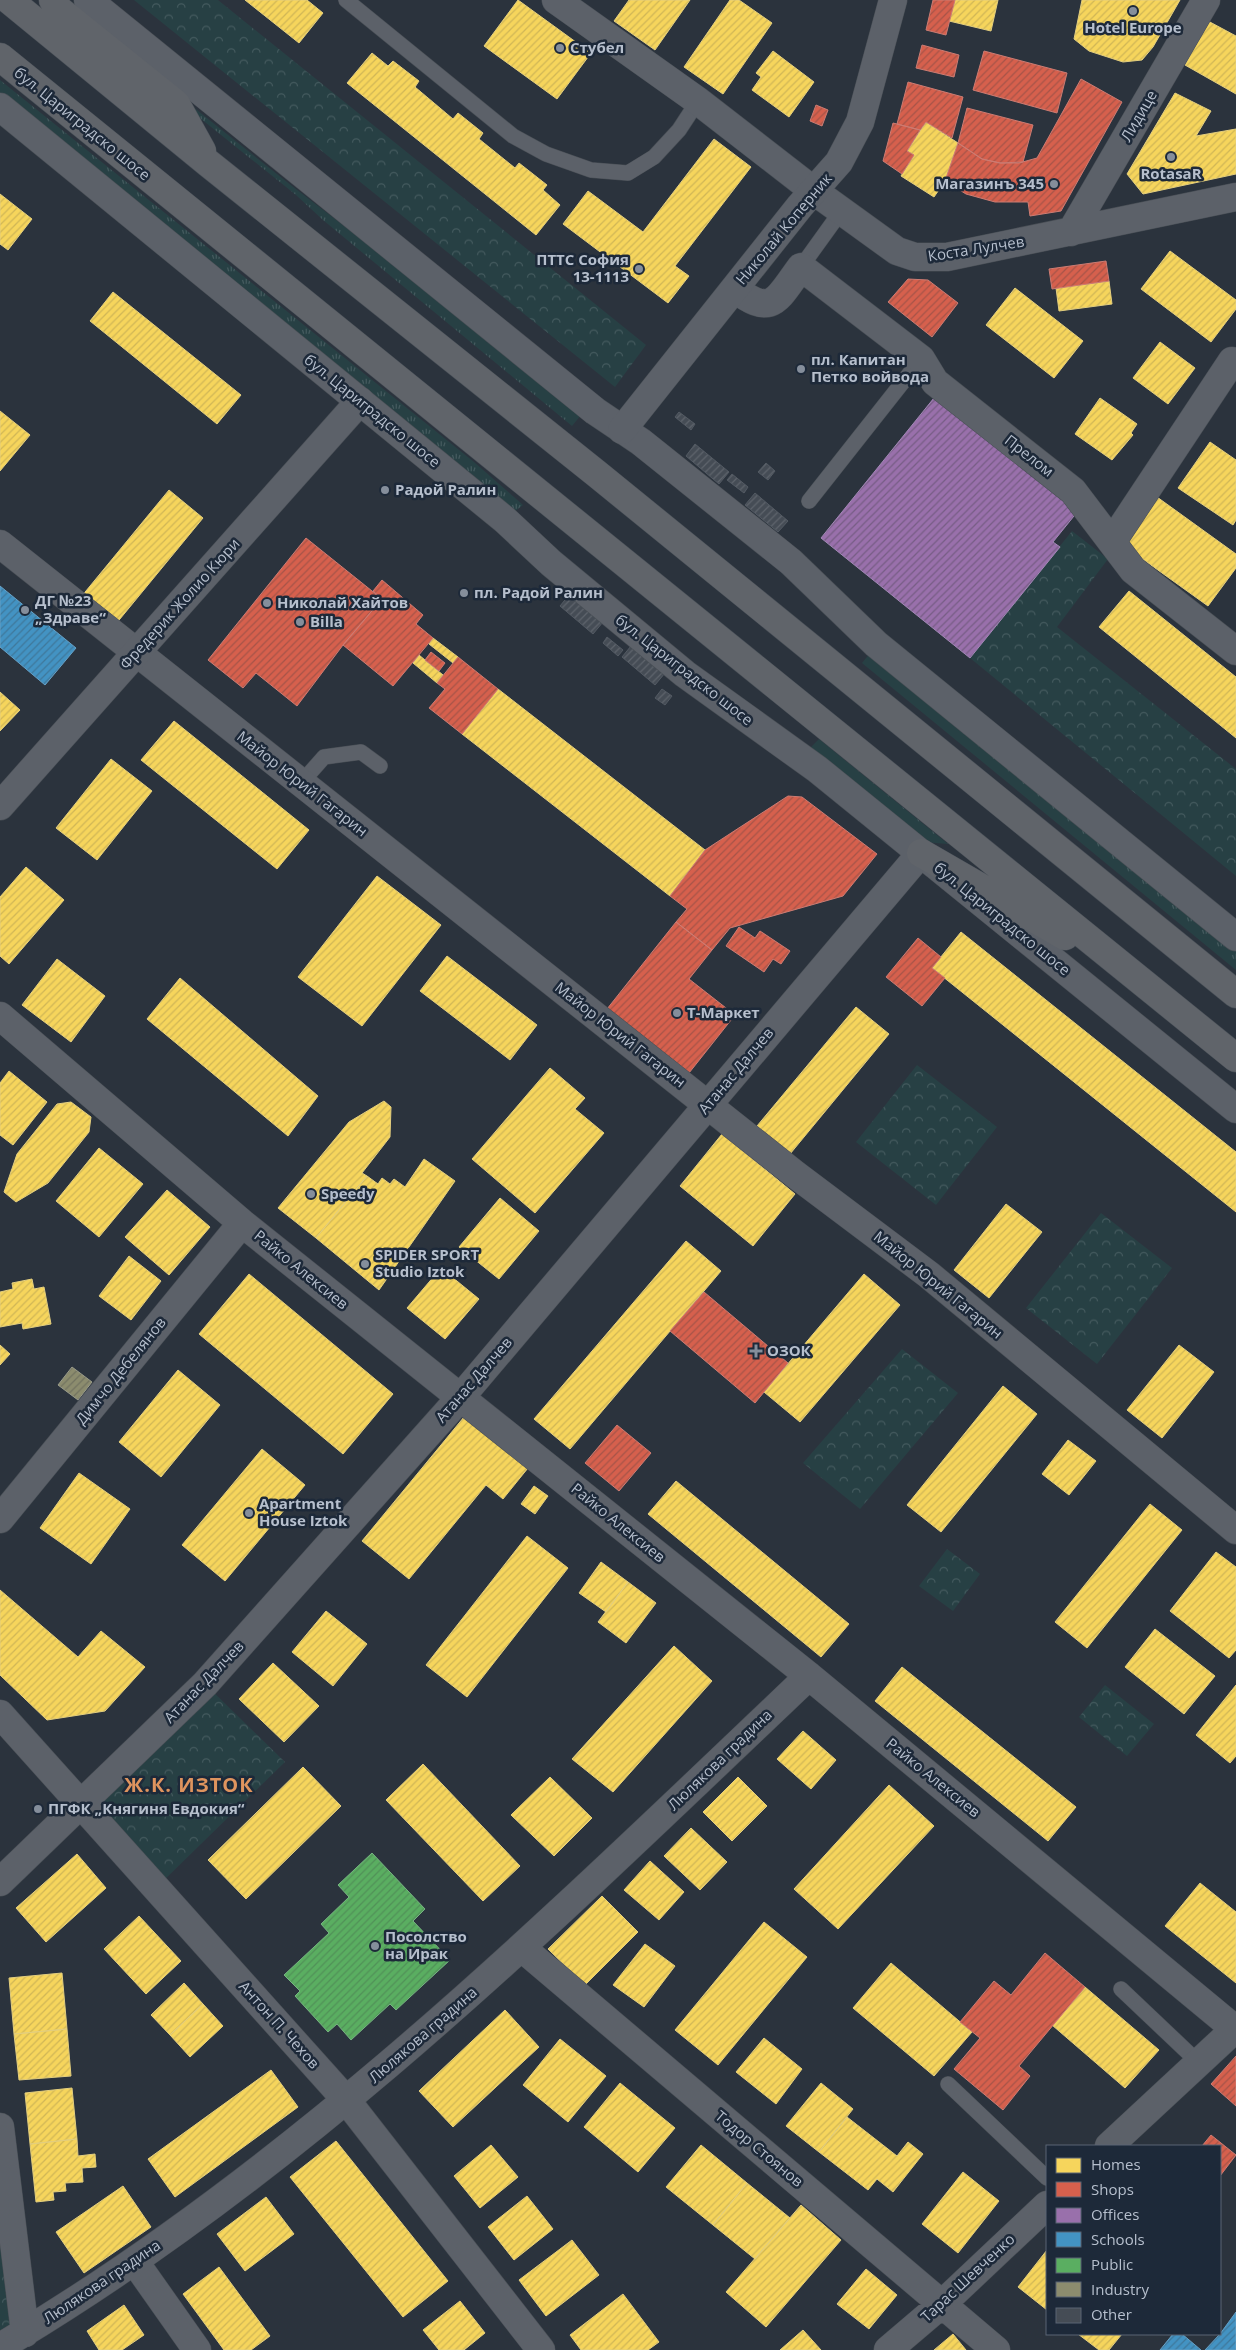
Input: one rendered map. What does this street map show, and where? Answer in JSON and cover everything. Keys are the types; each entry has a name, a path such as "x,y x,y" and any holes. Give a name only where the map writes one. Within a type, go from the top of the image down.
{"highway":[{"path":"9,0 208,163 605,480 1236,994"},
{"path":"53,0 60,10 176,104 208,163"},
{"name":"бул. Цариградско шосе","path":"0,57 1236,1058"},
{"path":"921,853 1134,975"}],"street":[{"path":"88,0 588,405 647,446 791,562 876,644 1236,937"},
{"name":"Коста Лулчев","path":"556,0 698,101 814,191 898,251 915,257 947,257 1236,197"},
{"name":"Николай Коперник","path":"622,430 838,162 860,122 892,0"},
{"name":"Лидице","path":"1071,232 1206,0"},
{"name":"бул. Цариградско шосе","path":"0,107 505,520 551,564 685,674 817,769 1236,1109"},
{"path":"734,289 753,302 762,304 776,300 800,267 921,359"},
{"name":"Прелом","path":"921,359 935,382 1074,491 1133,570 1236,650"},
{"path":"1112,542 1232,361"},
{"name":"Фредерик Жолио Кюри","path":"0,806 360,402"},
{"name":"Майор Юрий Гагарин","path":"0,544 796,1175 929,1275 1236,1530"},
{"name":"Атанас Далчев","path":"0,1882 205,1684 460,1398 921,853"},
{"name":"Райко Алексиев","path":"0,1016 242,1223 809,1676 1236,2029"},
{"name":"Димчо Дебелянов","path":"0,1519 242,1223"},
{"name":"Люлякова градина","path":"0,2348 135,2262 347,2101 522,1948 809,1676"},
{"name":"Антон П. Чехов","path":"0,1714 347,2101 541,2350"},
{"name":"Тодор Стоянов","path":"522,1948 996,2350"},
{"path":"1110,2145 1236,2029"},
{"path":"0,2127 25,2333"},
{"name":"Тарас Шевченко","path":"888,2350 942,2304 1046,2206"},
{"path":"135,2262 197,2350"}],"lane":[{"path":"346,0 513,136 546,154 591,170 628,173 654,157 679,130 698,101"},
{"path":"800,267 842,210"},
{"path":"809,501 921,359"},
{"path":"301,783 324,757 361,752 380,766"},
{"path":"1121,1989 1198,2062"},
{"path":"948,2084 1046,2177"}],"green space":[{"path":"134,0 218,0 646,345 615,387"},
{"path":"78,15 292,186 460,315 581,415 572,426 323,220 296,195 75,18"},
{"path":"0,80 474,462 523,505 514,512 0,97"},
{"path":"1072,531 1108,559 1057,627 1236,769 1236,876 970,658"},
{"path":"871,652 1236,949 1236,970 862,663"},
{"path":"819,739 948,844 924,842 810,748"},
{"path":"917,1065 997,1127 936,1205 856,1142"},
{"path":"1101,1213 1172,1268 1097,1364 1026,1308"},
{"path":"902,1349 958,1393 860,1509 803,1463"},
{"path":"947,1549 980,1574 953,1611 919,1586"},
{"path":"205,1684 285,1762 157,1887 82,1804"},
{"path":"1105,1685 1154,1724 1127,1756 1079,1717"},
{"path":"0,2195 15,2327 0,2336"}],"building: Homes":[{"path":"245,0 307,0 323,13 299,43"},
{"path":"518,0 591,53 557,99 484,46"},
{"path":"629,0 690,0 655,50 614,21"},
{"path":"730,0 739,0 772,23 723,94 684,67"},
{"path":"955,0 998,0 991,31 949,21"},
{"path":"1082,0 1180,0 1153,47 1142,60 1123,62 1089,51 1074,39"},
{"path":"1208,21 1236,36 1236,94 1185,65"},
{"path":"773,51 814,82 789,117 752,90 761,77 756,73"},
{"path":"372,53 388,66 393,61 419,81 415,87 453,119 458,113 483,133 479,139 515,168 519,163 547,185 543,190 560,205 536,235 347,83"},
{"path":"1175,93 1211,111 1196,136 1236,129 1236,174 1143,194 1127,174"},
{"path":"926,122 958,143 945,181 934,197 901,176 914,155 907,151"},
{"path":"714,139 751,167 675,266 689,276 668,303 563,224 588,191 643,232"},
{"path":"0,194 32,219 8,250 0,244"},
{"path":"1170,251 1236,300 1236,309 1211,342 1141,289"},
{"path":"1109,281 1112,304 1059,311 1056,288"},
{"path":"1015,288 1083,341 1054,378 986,325"},
{"path":"113,292 241,395 217,424 90,321"},
{"path":"1160,342 1195,368 1168,404 1133,378"},
{"path":"1100,398 1137,424 1131,433 1133,435 1112,460 1075,434"},
{"path":"0,411 30,435 0,471"},
{"path":"1210,442 1236,460 1236,520 1233,525 1178,488"},
{"path":"169,490 203,518 115,625 81,597"},
{"path":"1157,497 1236,554 1236,568 1208,606 1123,545"},
{"path":"1129,591 1236,677 1236,738 1099,627"},
{"path":"433,638 458,657 453,663 429,644"},
{"path":"419,655 443,675 437,683 413,663"},
{"path":"498,689 705,850 670,896 462,734"},
{"path":"0,692 20,710 0,731"},
{"path":"174,721 309,830 277,869 141,760"},
{"path":"111,759 152,791 97,860 56,828"},
{"path":"26,867 64,900 9,964 0,956 0,897"},
{"path":"377,876 441,925 362,1026 298,977"},
{"path":"961,932 1236,1152 1236,1212 932,968"},
{"path":"447,956 537,1025 510,1060 420,991"},
{"path":"57,959 105,996 71,1042 22,1005"},
{"path":"180,978 318,1096 288,1136 147,1019"},
{"path":"856,1007 889,1034 790,1154 757,1126"},
{"path":"550,1068 585,1098 575,1109 604,1133 535,1213 472,1159"},
{"path":"9,1071 47,1102 13,1145 0,1135 0,1083"},
{"path":"384,1101 391,1107 390,1137 362,1173 367,1176 316,1238 278,1208 349,1122"},
{"path":"71,1102 91,1117 89,1132 48,1183 16,1202 4,1192 17,1154 57,1104"},
{"path":"722,1134 795,1194 753,1246 680,1186"},
{"path":"99,1148 143,1184 99,1237 56,1201"},
{"path":"424,1159 455,1181 379,1290 316,1238 367,1176 378,1184 382,1178 390,1184 394,1179 405,1187"},
{"path":"167,1190 210,1227 169,1275 125,1237"},
{"path":"500,1198 539,1231 499,1279 459,1247"},
{"path":"1006,1204 1042,1232 989,1298 954,1270"},
{"path":"686,1241 721,1271 570,1449 534,1419"},
{"path":"129,1256 161,1281 131,1320 99,1296"},
{"path":"441,1268 479,1299 445,1339 407,1308"},
{"path":"249,1274 393,1394 343,1454 199,1334"},
{"path":"864,1274 900,1305 800,1422 764,1392"},
{"path":"32,1279 34,1289 44,1287 51,1324 23,1329 22,1323 0,1327 0,1292 13,1289 12,1283"},
{"path":"0,1345 10,1354 0,1365"},
{"path":"1179,1345 1214,1372 1162,1438 1127,1410"},
{"path":"178,1370 220,1405 161,1477 119,1442"},
{"path":"1003,1386 1037,1414 941,1532 907,1505"},
{"path":"464,1417 528,1468 503,1499 486,1485 409,1579 362,1541"},
{"path":"1068,1440 1096,1461 1069,1495 1042,1474"},
{"path":"262,1449 305,1485 225,1581 182,1545"},
{"path":"79,1473 130,1509 91,1564 40,1528"},
{"path":"676,1481 849,1624 821,1657 648,1514"},
{"path":"534,1486 548,1496 535,1514 521,1504"},
{"path":"1150,1504 1182,1530 1087,1648 1055,1622"},
{"path":"527,1536 568,1568 467,1697 426,1665"},
{"path":"1216,1552 1236,1567 1236,1650 1229,1658 1170,1611"},
{"path":"601,1562 628,1582 606,1612 579,1593"},
{"path":"628,1582 656,1603 626,1643 598,1622"},
{"path":"0,1590 78,1657 101,1631 145,1667 105,1711 47,1720 0,1675"},
{"path":"326,1611 367,1644 333,1686 292,1652"},
{"path":"1155,1629 1215,1676 1184,1714 1125,1667"},
{"path":"674,1646 712,1681 613,1792 572,1759"},
{"path":"273,1663 319,1706 284,1742 239,1699"},
{"path":"902,1667 1076,1807 1048,1841 875,1701"},
{"path":"1236,1685 1236,1756 1230,1763 1196,1735"},
{"path":"803,1731 836,1760 811,1789 777,1759"},
{"path":"423,1764 520,1866 483,1901 386,1800"},
{"path":"303,1767 341,1806 246,1899 208,1860"},
{"path":"550,1777 592,1818 554,1856 511,1815"},
{"path":"738,1777 767,1806 732,1841 703,1812"},
{"path":"889,1785 934,1826 838,1929 794,1889"},
{"path":"691,1828 727,1862 700,1890 664,1856"},
{"path":"77,1854 106,1888 46,1942 16,1908"},
{"path":"650,1861 684,1892 659,1920 624,1890"},
{"path":"1200,1883 1236,1912 1236,1983 1165,1926"},
{"path":"602,1896 638,1932 585,1985 548,1949"},
{"path":"139,1916 181,1961 146,1994 104,1949"},
{"path":"764,1922 807,1957 718,2065 675,2030"},
{"path":"645,1944 675,1966 644,2007 613,1985"},
{"path":"891,1963 972,2032 934,2076 853,2008"},
{"path":"62,1973 67,2029 14,2034 9,1978"},
{"path":"184,1983 203,2004 170,2035 151,2015"},
{"path":"1085,1987 1159,2050 1125,2088 1052,2025"},
{"path":"203,2004 223,2026 190,2057 170,2035"},
{"path":"505,2010 539,2047 453,2127 419,2091"},
{"path":"67,2029 71,2076 19,2080 14,2034"},
{"path":"764,2038 802,2069 776,2104 736,2072"},
{"path":"560,2039 606,2076 568,2122 523,2085"},
{"path":"271,2070 298,2107 175,2197 148,2159"},
{"path":"620,2083 675,2128 638,2172 584,2127"},
{"path":"821,2083 853,2109 819,2152 786,2126"},
{"path":"72,2088 77,2139 30,2144 25,2093"},
{"path":"847,2117 897,2156 908,2142 923,2154 893,2192 877,2179 868,2190 819,2152"},
{"path":"77,2139 78,2156 95,2154 96,2167 82,2168 83,2182 65,2183 66,2191 53,2192 54,2200 36,2202 30,2144"},
{"path":"336,2141 448,2281 403,2317 290,2177"},
{"path":"491,2145 518,2177 480,2208 454,2176"},
{"path":"701,2145 747,2183 713,2225 666,2187"},
{"path":"963,2172 999,2201 958,2253 922,2224"},
{"path":"747,2183 790,2218 755,2259 713,2225"},
{"path":"123,2186 151,2227 84,2273 56,2232"},
{"path":"527,2196 553,2229 514,2260 488,2227"},
{"path":"266,2197 294,2234 245,2271 217,2234"},
{"path":"801,2205 841,2240 766,2327 726,2292"},
{"path":"572,2240 599,2275 546,2316 519,2280"},
{"path":"1046,2251 1046,2309 1018,2287"},
{"path":"219,2267 270,2336 251,2350 224,2350 183,2294"},
{"path":"866,2269 897,2295 869,2329 837,2304"},
{"path":"623,2294 659,2342 648,2350 581,2350 570,2335"},
{"path":"460,2301 485,2333 464,2350 439,2350 423,2330"},
{"path":"124,2305 144,2335 122,2350 99,2350 87,2331"},
{"path":"803,2330 821,2350 780,2350"},
{"path":"953,2334 966,2350 934,2350"},
{"path":"1079,2335 1121,2335 1109,2350 1099,2350"}],"building: Shops":[{"path":"933,0 955,0 946,35 926,30"},
{"path":"922,45 959,55 954,77 916,68"},
{"path":"984,51 1067,73 1057,113 973,90"},
{"path":"1081,79 1122,102 1061,211 1030,216 1028,202 995,202 966,194 945,181 958,143 982,159 1000,163 1019,163 1037,158"},
{"path":"908,82 963,97 952,138 926,122 920,130 897,124"},
{"path":"816,105 828,110 822,126 810,121"},
{"path":"967,108 1033,125 1023,162 1000,163 982,159 958,143"},
{"path":"893,123 920,130 907,151 914,155 902,174 883,161"},
{"path":"1106,261 1109,281 1052,289 1049,269"},
{"path":"908,279 928,280 958,303 932,337 888,302"},
{"name":"Billa","path":"306,538 382,599 343,645 297,706 256,673 243,688 208,660"},
{"path":"382,580 423,615 416,624 433,638 393,686 343,645 382,599 373,591"},
{"path":"431,652 445,663 439,671 425,660"},
{"path":"458,657 498,689 462,734 429,708 445,689 437,683"},
{"path":"788,796 802,797 877,854 843,896 730,928 712,950 676,922 687,909 670,896 705,850"},
{"path":"676,922 712,950 689,979 735,1015 689,1073 607,1009"},
{"path":"739,927 755,938 760,931 790,951 781,964 773,959 764,972 726,946"},
{"path":"918,938 941,957 932,968 945,978 922,1006 886,977"},
{"path":"704,1292 788,1363 755,1403 670,1331"},
{"path":"617,1425 651,1453 619,1491 585,1463"},
{"path":"1045,1953 1085,1987 1019,2066 1030,2076 1003,2110 954,2069 980,2038 960,2022 994,1981 1011,1995"},
{"path":"1236,2056 1236,2106 1211,2084"},
{"path":"1211,2135 1236,2155 1221,2175 1221,2145 1203,2145"}],"building: Offices":[{"path":"938,393 1078,511 1053,542 1060,547 970,658 821,538"}],"building: Schools":[{"path":"0,586 76,648 45,685 0,647"},
{"path":"1236,2312 1236,2350 1205,2350 1221,2335"},
{"path":"1172,2335 1183,2335 1201,2350 1160,2350"}],"building: Public":[{"name":"Посолство на Ирак","path":"372,1853 425,1909 413,1921 450,1960 396,2010 390,2004 351,2040 337,2024 328,2032 295,1996 300,1991 284,1975 329,1933 321,1924 349,1897 338,1885"}],"building: Industry":[{"path":"72,1367 92,1382 78,1400 58,1385"}],"building: Other":[{"path":"679,412 695,424 691,430 675,417"},
{"path":"695,444 729,472 719,484 686,456"},
{"path":"766,463 775,471 768,480 758,472"},
{"path":"732,474 748,487 744,493 727,480"},
{"path":"755,493 788,521 778,532 745,505"},
{"path":"569,595 603,622 593,634 560,606"},
{"path":"607,637 623,650 618,656 603,643"},
{"path":"631,646 665,673 655,685 622,657"},
{"path":"662,689 672,696 665,705 655,698"}],"place":[{"name":"Hotel Europe","path":"1133,11"},
{"name":"Стубел","path":"560,48"},
{"name":"RotasaR","path":"1171,157"},
{"name":"Магазинъ 345","path":"1054,184"},
{"name":"ПТТС София 13-1113","path":"639,269"},
{"name":"пл. Капитан Петко войвода","path":"801,369"},
{"name":"Радой Ралин","path":"385,490"},
{"name":"пл. Радой Ралин","path":"464,593"},
{"name":"Николай Хайтов","path":"267,603"},
{"name":"ДГ №23 „Здраве“","path":"25,610"},
{"name":"Billa","path":"300,622"},
{"name":"Т-Маркет","path":"677,1013"},
{"name":"Speedy","path":"311,1194"},
{"name":"SPIDER SPORT Studio Iztok","path":"365,1264"},
{"name":"ОЗОК","path":"756,1351"},
{"name":"Apartment House Iztok","path":"249,1513"},
{"name":"ПГФК „Княгиня Евдокия“","path":"38,1809"},
{"name":"Посолство на Ирак","path":"375,1946"}],"district":[{"name":"Ж.К. ИЗТОК","path":"189,1785"}]}
